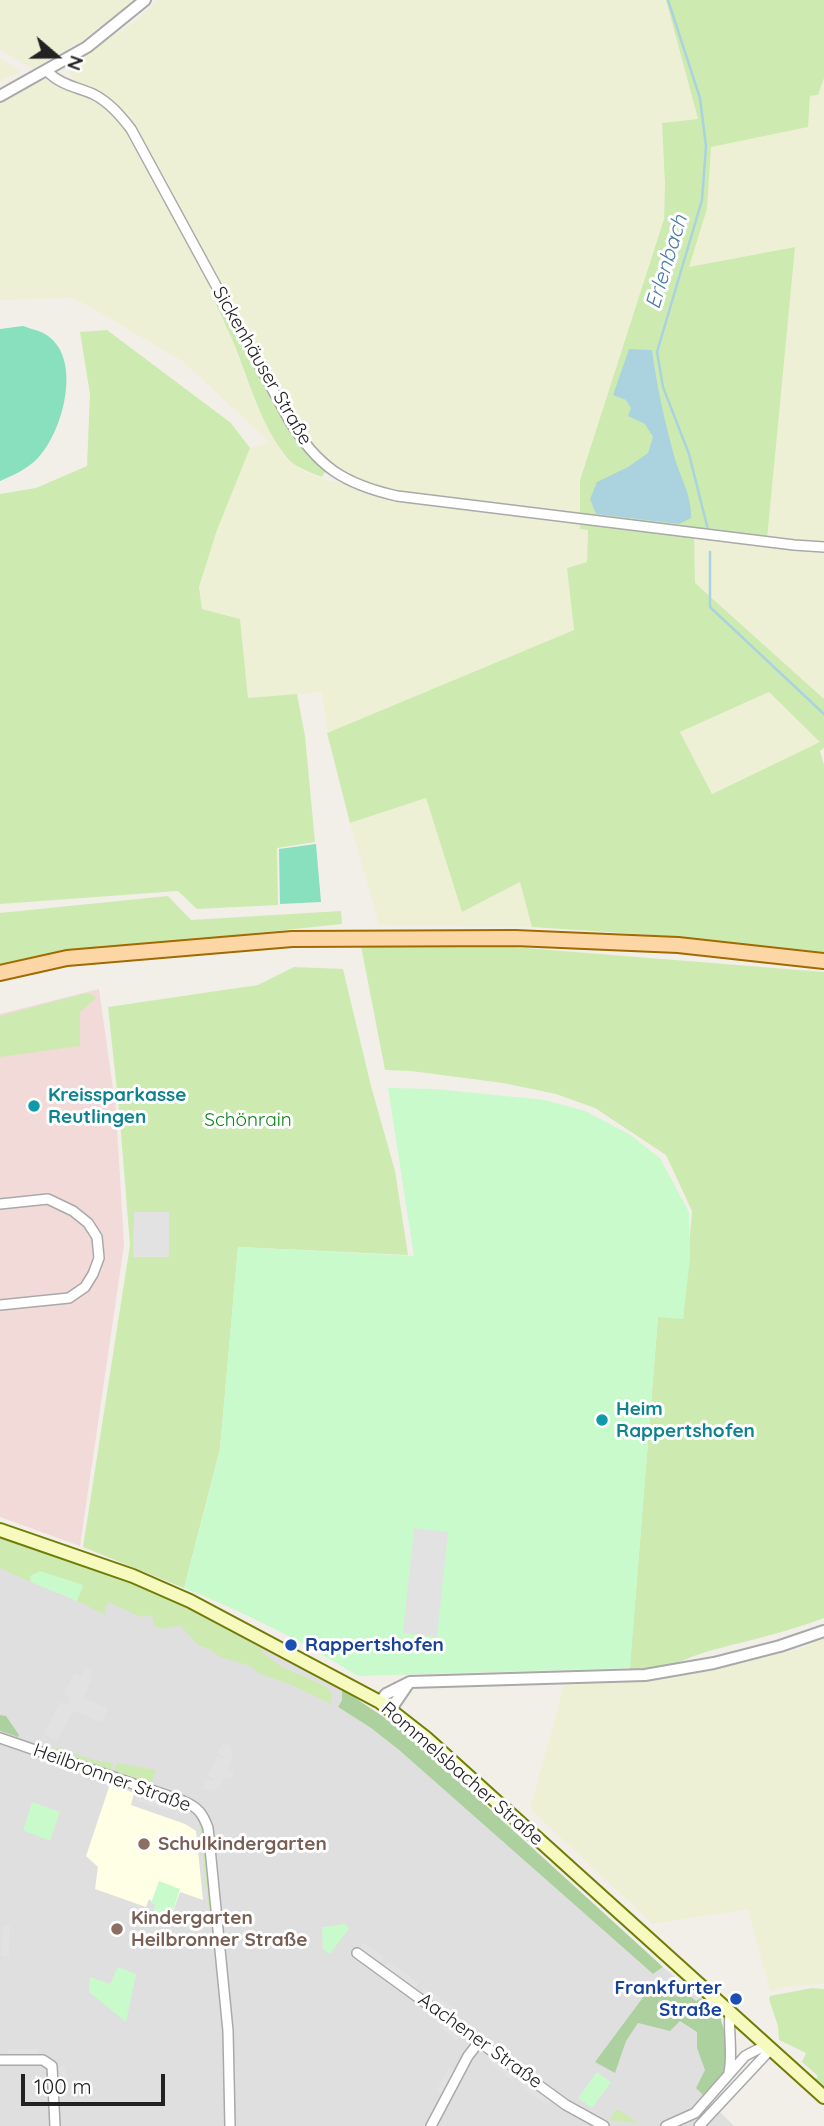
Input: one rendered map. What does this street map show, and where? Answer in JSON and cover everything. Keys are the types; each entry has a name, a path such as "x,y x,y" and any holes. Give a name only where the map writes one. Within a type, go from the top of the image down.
{"main road":[{"path":"0,972 67,958 292,939 515,938 678,945 824,961"},
{"name":"Rommelsbacher Straße","path":"0,1530 134,1576 171,1592 385,1705 426,1738 824,2097"}],"street":[{"path":"0,96 87,47 145,0"},
{"name":"Sickenhäuser Straße","path":"47,71 60,82 95,95 131,129 289,421 315,457 340,477 368,489 397,496 824,547"},
{"path":"0,1204 48,1199 73,1211 88,1223 97,1237 99,1258 85,1287 69,1298 0,1305"},
{"path":"385,1705 410,1682 645,1675 714,1663 780,1646 824,1631"},
{"name":"Heilbronner Straße","path":"0,1738 183,1801 204,1816 208,1828 228,2031 230,2126"},
{"name":"Aachener Straße","path":"357,1953 566,2105 604,2126"},
{"path":"729,2074 732,2047 730,2012"},
{"path":"431,2126 468,2056 479,2042"},
{"path":"666,2126 695,2113 745,2056 769,2047"},
{"path":"695,2113 701,2125 769,2047"},
{"path":"0,2060 43,2060 52,2066 55,2126"}],"shaded area":[{"path":"0,0 132,0 80,42 32,69 0,49"},
{"path":"159,0 666,0 698,119 665,184 664,219 580,480 580,529 588,530 587,562 567,569 574,630 327,733 322,692 248,699 240,619 202,609 199,587 217,530 250,448 270,442 182,361 87,305 71,298 0,300 0,97 39,79 78,88 65,63 129,26","holes":["208,271 306,445 359,486 327,480 306,472 285,458 256,404 231,337 210,294"]},
{"path":"0,58 21,72 0,81"},
{"path":"824,78 824,699 695,584 694,529 795,247 689,267 707,209 710,147 807,127 810,96 818,95"},
{"path":"769,692 821,742 711,794 680,732"},
{"path":"426,798 462,912 521,882 532,927 379,925 350,823"},
{"path":"99,989 116,1110 124,1245 80,1546 0,1517 0,1014"},
{"path":"134,1212 169,1212 169,1257 133,1257"},
{"path":"414,1528 448,1532 437,1637 403,1633"},
{"path":"0,1537 148,1587 342,1689 342,1700 338,1707 399,1750 653,1974 663,1967 719,2013 723,2073 703,2095 734,2126 0,2126"},
{"path":"824,1638 824,1984 792,1986 770,1991 748,1909 653,1924 530,1809 566,1679 696,1673 801,1649"},
{"path":"85,1667 92,1670 89,1677 92,1678 84,1698 108,1708 102,1722 73,1711 57,1741 44,1734 60,1702 67,1705 71,1698 64,1694 74,1673 81,1676"},
{"path":"223,1743 230,1746 233,1757 228,1769 234,1772 232,1779 225,1777 220,1788 209,1791 202,1788 206,1779 214,1779 208,1775 217,1756 223,1759 225,1757 218,1753"},
{"name":"Schulkindergarten","path":"110,1784 134,1793 131,1805 185,1824 196,1831 203,1900 180,1892 171,1917 154,1911 156,1905 149,1899 146,1907 95,1889 98,1867 86,1856"},
{"path":"138,1794 171,1805 169,1811 136,1800"},
{"path":"3,1926 10,1926 9,1956 1,1956"},
{"path":"363,1942 384,1957 379,1963 359,1948"},
{"path":"388,1961 419,1983 415,1989 384,1967"},
{"path":"424,1987 456,2009 452,2015 420,1993"},
{"path":"442,2020 462,2035 458,2041 438,2026"},
{"path":"8,2049 38,2049 38,2056 8,2056"},
{"path":"494,2058 518,2075 513,2081 490,2064"},
{"path":"66,2066 67,2091 59,2091 58,2067"},
{"path":"449,2068 456,2071 443,2095 436,2091"},
{"path":"526,2081 552,2100 548,2106 522,2087"}],"green space":[{"path":"666,0 824,0 824,78 818,95 810,96 808,127 711,147 707,209 689,267 795,247 767,539 694,529 695,583 824,699 824,748 820,751 824,765 824,954 682,937 532,927 520,882 462,912 426,798 350,823 327,733 574,630 567,568 587,562 588,530 580,529 580,480 664,219 662,123 698,119","holes":["769,692 820,742 712,794 680,732"]},
{"path":"208,271 288,421 327,469 322,477 288,459 268,427 214,298"},
{"path":"23,326 46,334 59,347 65,362 65,398 61,416 46,448 29,466 0,481 0,329"},
{"path":"107,330 231,423 250,448 217,530 199,587 202,609 240,619 248,698 297,694 305,736 315,842 277,848 278,905 197,909 178,891 0,904 0,494 36,488 87,466 90,394 80,332"},
{"path":"316,844 321,902 280,904 279,849"},
{"path":"168,896 191,920 341,911 342,924 66,953 0,967 0,913"},
{"path":"361,946 513,947 824,972 824,1618 702,1653 651,1672 629,1675 658,1316 683,1318 692,1211 666,1155 595,1108 556,1094 503,1083 385,1070"},
{"name":"Schönrain","path":"294,967 343,969 395,1171 408,1255 238,1247 220,1449 184,1588 83,1547 130,1245 108,1007 258,985"},
{"path":"82,994 92,994 96,998 80,1012 80,1046 0,1057 0,1016"},
{"path":"388,1088 435,1089 545,1100 585,1111 629,1134 660,1158 689,1212 690,1258 683,1319 658,1317 630,1668 358,1676 273,1628 184,1588 220,1450 238,1247 414,1256"},
{"path":"0,1537 148,1587 260,1648 281,1666 324,1686 332,1694 331,1704 292,1685 260,1674 250,1666 220,1657 198,1645 180,1625 163,1629 154,1626 150,1615 141,1617 108,1602 106,1615 77,1601 83,1586 30,1576 31,1582 0,1568"},
{"path":"40,1571 83,1585 77,1601 31,1582 30,1576"},
{"path":"342,1689 403,1730 663,1967 653,1974 399,1750 338,1707 342,1700"},
{"path":"0,1715 6,1716 18,1737 0,1731"},
{"path":"55,1747 93,1760 113,1763 111,1770 54,1750"},
{"path":"117,1763 156,1770 151,1784 114,1770"},
{"path":"32,1802 60,1812 50,1841 23,1830"},
{"path":"199,1819 202,1828 211,1913 209,1912"},
{"path":"159,1881 180,1889 171,1917 154,1911 156,1905 151,1903"},
{"path":"345,1924 349,1928 330,1954 323,1949 322,1927"},
{"path":"118,1967 136,1974 126,2022 89,1992 90,1977 110,1984"},
{"path":"653,1984 681,1989 696,2001 701,1998 719,2013 729,2047 729,2061 723,2073 703,2095 696,2088 705,2070 697,2048 697,2032 680,2021 670,2031 638,2023 626,2041 615,2073 595,2062"},
{"path":"812,1988 824,1989 824,2097 811,2086 818,2076 802,2062 806,2053 779,2040 778,2026 769,1999 770,1996"},
{"path":"597,2072 611,2082 592,2108 578,2098"},
{"path":"616,2110 619,2110 638,2123 609,2120"}],"water":[{"path":"629,349 652,350 668,432 690,502 691,518 679,524 596,514 590,499 597,482 628,467 648,453 653,437 645,424 628,416 631,408 626,400 613,395"}],"waterway":[{"name":"Erlenbach","path":"668,0 700,98 706,146 702,200 657,352 663,387 689,454 708,530"},
{"name":"Erlenbach","path":"710,552 710,607 824,714"}],"place":[{"name":"Kreissparkasse Reutlingen","path":"34,1106"},
{"name":"Heim Rappertshofen","path":"602,1420"},
{"name":"Rappertshofen","path":"291,1645"},
{"name":"Schulkindergarten","path":"144,1844"},
{"name":"Kindergarten Heilbronner Straße","path":"117,1929"},
{"name":"Frankfurter Straße","path":"736,1999"}]}
